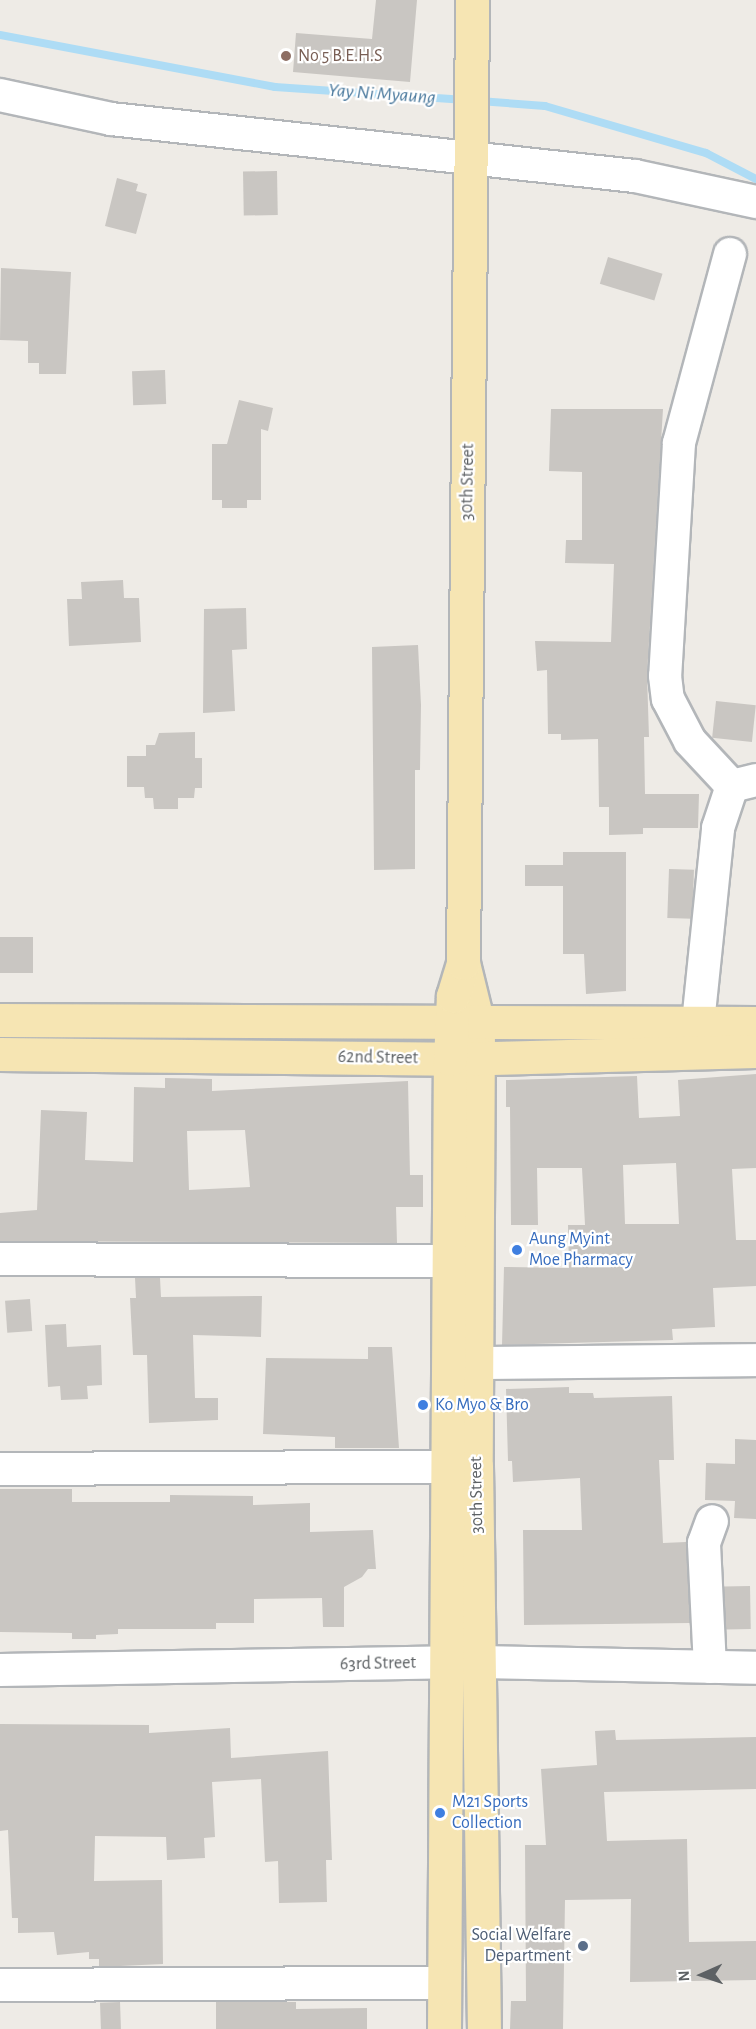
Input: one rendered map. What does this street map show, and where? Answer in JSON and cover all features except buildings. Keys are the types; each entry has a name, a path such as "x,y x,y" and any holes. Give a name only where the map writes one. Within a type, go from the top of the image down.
{"main road":[{"name":"30th Street","path":"472,0 463,963 464,1059 478,1363 484,2029"},
{"name":"62nd Street","path":"0,1020 464,1024 699,1037 756,1051"},
{"name":"62nd Street","path":"0,1054 464,1059 699,1037 756,1023"},
{"name":"30th Street","path":"444,2029 446,1467 450,1261 464,1059"}],"street":[{"path":"0,95 111,119 471,148 635,176 756,202"},
{"path":"699,1037 718,828 744,783 690,741 668,699 665,676 679,442 730,254"},
{"path":"0,1259 450,1261"},
{"path":"478,1363 756,1360"},
{"path":"0,1468 446,1467"},
{"path":"710,1667 704,1543 712,1521"},
{"name":"63rd Street","path":"0,1670 479,1662 756,1668"},
{"path":"0,1985 443,1983"}],"waterway":[{"name":"Yay Ni Myaung","path":"0,35 275,87 466,100"},
{"name":"Yay Ni Myaung","path":"479,101 545,106 706,153 756,179"}],"place":[{"name":"No 5 B.E.H.S","path":"286,56"},
{"name":"Aung Myint Moe Pharmacy","path":"517,1250"},
{"name":"Ko Myo & Bro","path":"423,1405"},
{"name":"M21 Sports Collection","path":"440,1813"},
{"name":"Social Welfare Department","path":"583,1946"}]}
